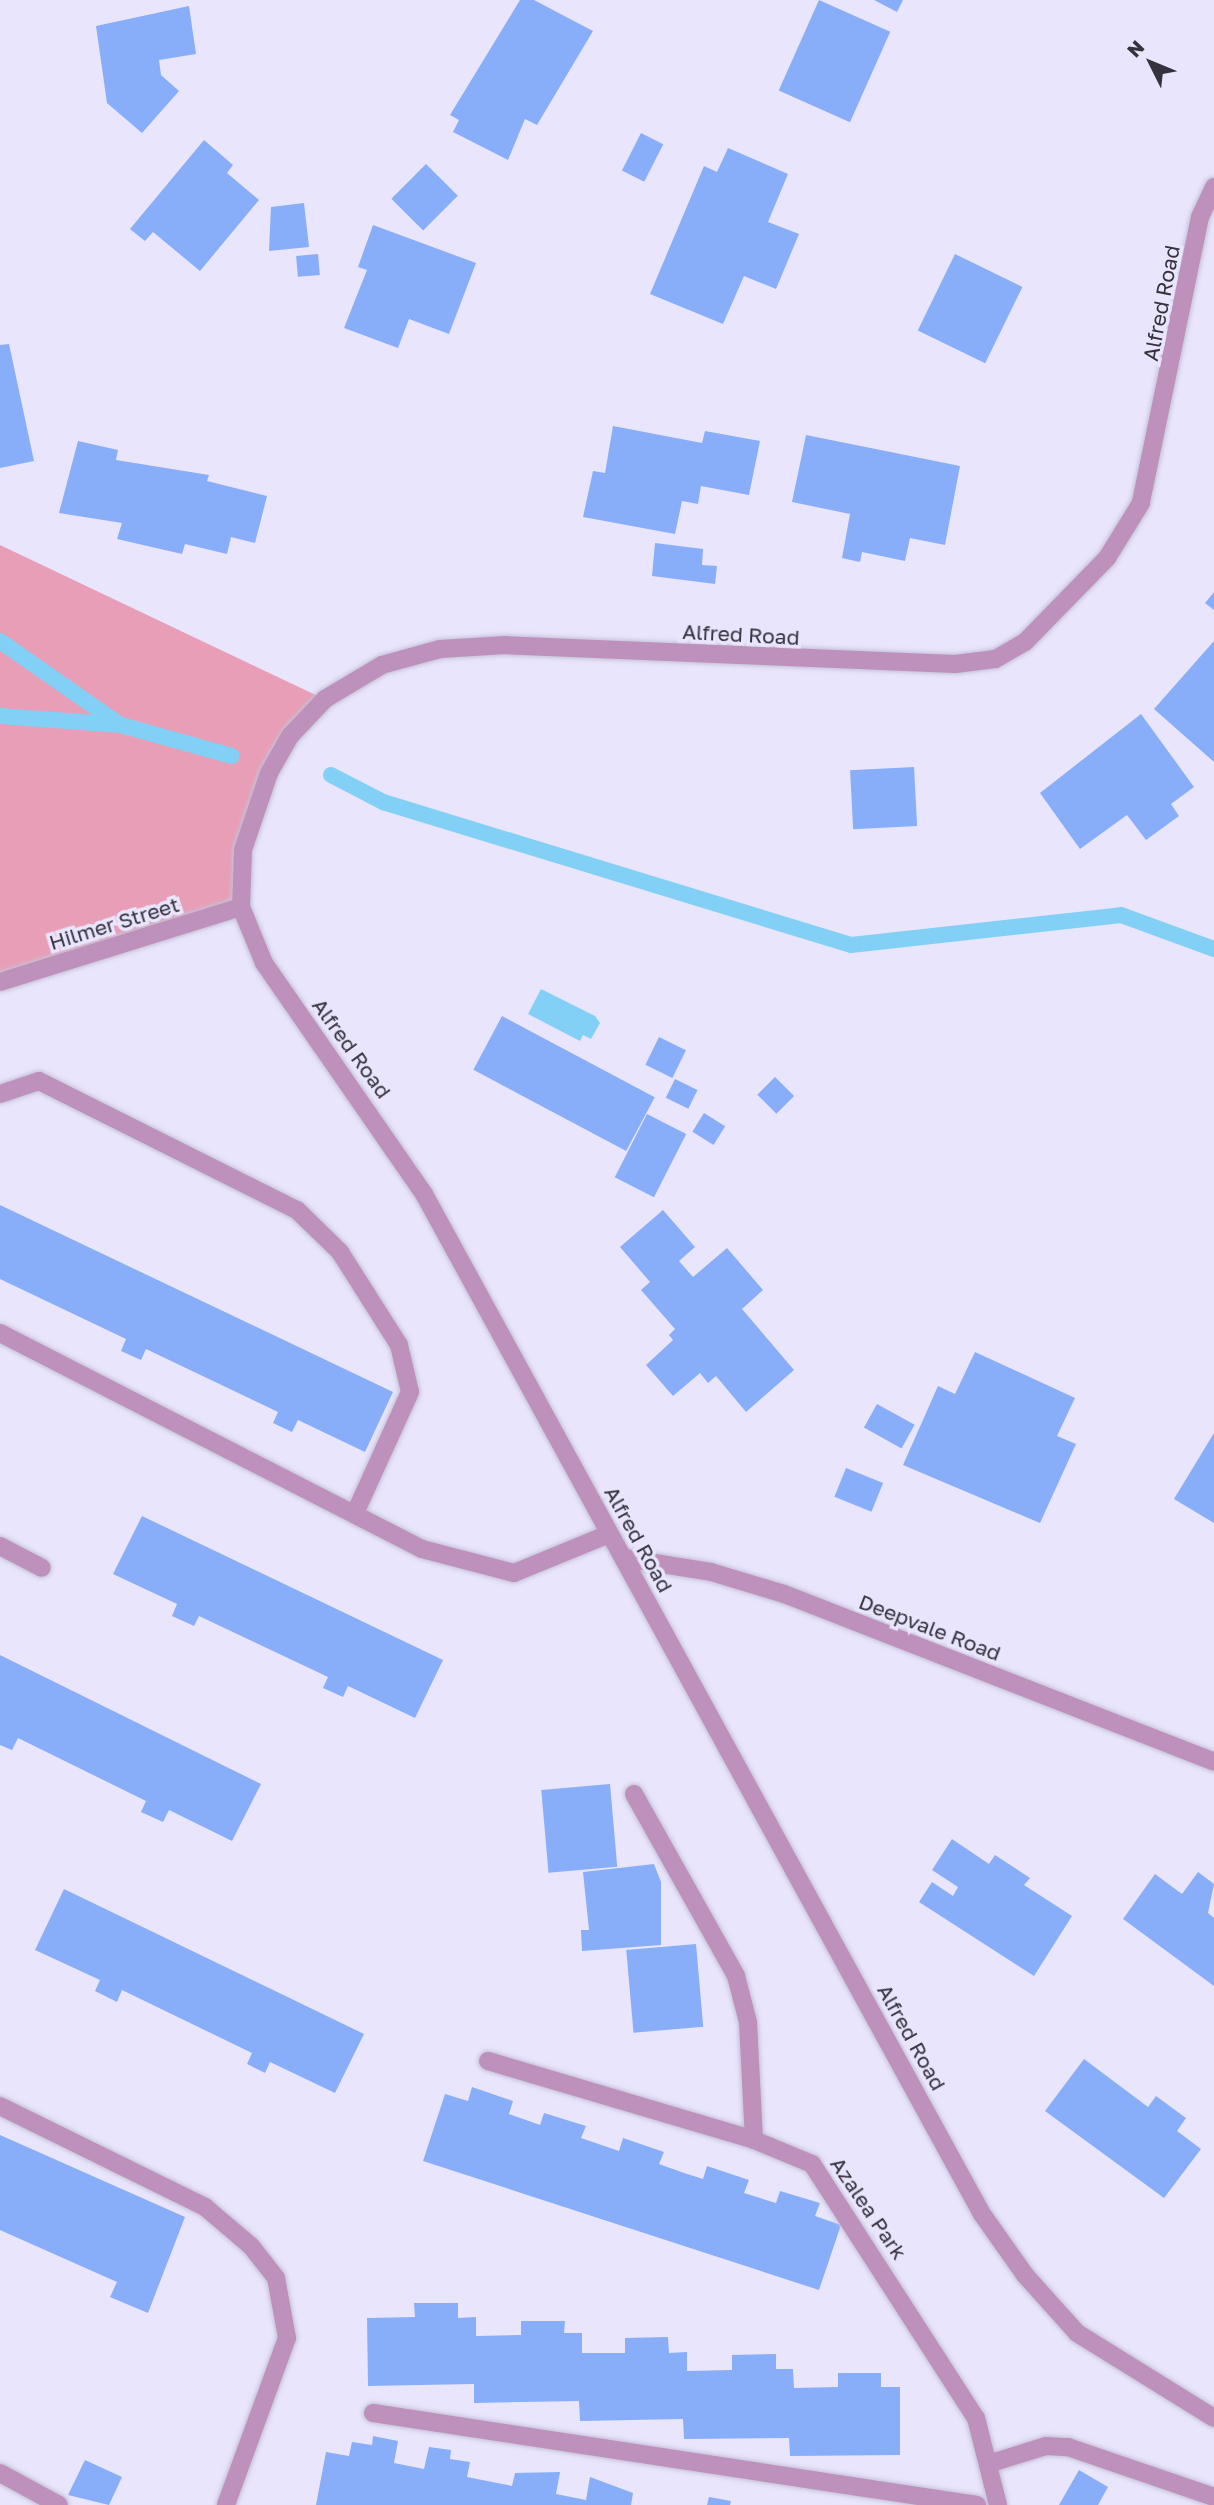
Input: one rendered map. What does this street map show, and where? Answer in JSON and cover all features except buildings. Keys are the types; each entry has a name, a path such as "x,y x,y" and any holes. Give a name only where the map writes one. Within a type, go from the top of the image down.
{"street":[{"name":"Alfred Road","path":"1214,187 1200,218 1141,503 1107,558 1024,642 995,659 955,664 506,645 440,649 382,665 325,699 290,737 268,773 243,850 241,907 264,963 424,1194 982,2214 1025,2276 1077,2333 1214,2418"},
{"name":"Hilmer Street","path":"0,982 241,907"},
{"path":"0,1094 39,1081 297,1210 340,1252 399,1345 410,1392 355,1513"},
{"path":"0,1333 422,1549 514,1573 609,1534"},
{"path":"0,1546 42,1567"},
{"name":"Deepvale Road","path":"624,1558 711,1572 784,1594 1214,1762"},
{"path":"634,1794 736,1976 748,2022 754,2140"},
{"name":"Azalea Park","path":"488,2060 754,2140 812,2164 833,2188 976,2418 998,2505"},
{"path":"0,2106 205,2207 251,2246 276,2278 288,2338 226,2505"},
{"path":"373,2413 978,2505"},
{"path":"988,2464 1029,2450 1068,2446 1214,2497"},
{"path":"0,2473 59,2505"}],"shaded area":[{"path":"0,545 322,698 261,770 241,905 0,980"}],"water":[{"path":"541,989 595,1016 600,1023 591,1039 583,1035 580,1041 528,1014"}],"waterway":[{"path":"0,641 119,724"},
{"path":"0,716 121,725 232,756"},
{"path":"331,775 383,802 851,945 1121,915 1214,949"}]}
